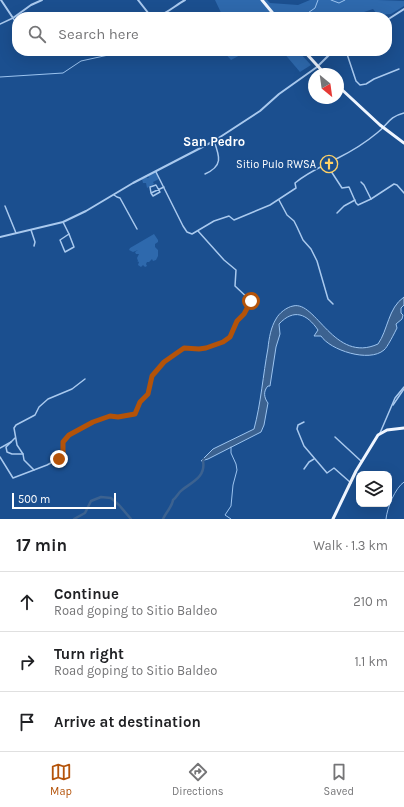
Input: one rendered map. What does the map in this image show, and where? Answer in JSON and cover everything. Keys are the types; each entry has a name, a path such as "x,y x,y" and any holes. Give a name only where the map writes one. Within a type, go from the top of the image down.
{"main road":[{"path":"262,0 272,12"},
{"path":"308,56 317,66"},
{"path":"344,92 382,127 404,143"},
{"path":"333,519 361,462 380,433 387,430 404,428"}],"street":[{"path":"0,24 12,18 1,0"},
{"path":"21,12 42,0"},
{"path":"138,0 147,12"},
{"path":"167,12 185,0"},
{"path":"392,17 404,10"},
{"path":"0,237 63,222 214,141 252,117 328,56"},
{"path":"348,56 356,81 360,85 366,84 398,69"},
{"path":"156,172 187,232 192,234 216,220 229,216 234,220 279,200 296,188 295,183 303,177 358,147 377,133 394,116 404,113"},
{"path":"205,174 216,168 218,165 219,154 214,141"},
{"path":"326,164 342,188 349,187 358,205 371,199 394,184 397,184 404,193"},
{"path":"361,182 371,199"},
{"path":"156,184 160,193 153,196 151,193 150,187 156,184"},
{"path":"151,193 164,187"},
{"path":"114,194 120,198 137,229"},
{"path":"279,200 287,215 294,221 303,240 317,261 328,299 333,304"},
{"path":"337,213 344,206 355,200"},
{"path":"5,206 16,233"},
{"path":"63,222 69,234 74,247 65,252 60,240 69,234"},
{"path":"31,230 35,242 34,246"},
{"path":"0,457 13,478 52,463 62,457 62,444 65,439 89,423 110,416 129,416 136,412 140,402 148,394 155,372 164,362 179,350 189,348 199,349 212,346 223,342 232,334 237,321 251,302 250,299 235,286 235,268 224,260 198,231"},
{"path":"34,470 26,462 18,447 13,429 35,415 39,407 48,399 72,389 85,378"},
{"path":"380,433 395,398 404,388"},
{"path":"304,422 297,427 297,430 303,444 314,459 327,473 334,468 351,483"},
{"path":"335,437 361,462"},
{"path":"15,438 6,448 7,452 12,454 22,454"},
{"path":"0,448 11,442"},
{"path":"304,469 309,462 314,459"}],"shaded area":[{"path":"215,0 267,0 270,3 298,5 310,0 404,1 404,6 392,13 392,12 376,12 373,9 364,12 221,12"},
{"path":"227,56 238,56 231,60"},
{"path":"286,56 303,56 311,65 300,72"},
{"path":"156,172 159,179 147,188 146,183 143,183 142,179 147,177 149,178 148,176"},
{"path":"154,234 158,240 155,247 158,250 158,256 156,260 153,261 152,259 147,262 147,266 145,267 143,265 141,267 138,265 139,262 137,261 139,254 136,254 135,252 138,250 133,252 129,250"},
{"path":"404,297 404,305 401,308 401,313 403,315 402,319 396,324 397,328 384,350 377,354 360,355 341,350 333,346 321,336 314,336 318,330 314,324 300,315 290,316 285,319 279,324 280,334 276,347 270,386 266,388 265,392 265,397 268,403 264,425 261,432 208,459 201,461 213,449 254,429 270,333 276,319 283,311 293,306 301,307 310,312 338,339 349,346 363,348 378,344 391,313"}],"waterway":[{"path":"309,12 315,8 318,0"},
{"path":"331,0 339,3 345,0"},
{"path":"0,77 63,73 81,61 104,56"},
{"path":"231,447 231,453 237,470 233,485 231,506 225,515 231,519"},
{"path":"163,519 173,500 200,475 204,459"},
{"path":"386,519 392,499 404,482"},
{"path":"74,519 85,513 91,501 101,497 111,498 131,519"}],"place":[{"name":"Sitio Pulo RWSA","path":"329,164"}],"district":[{"name":"San Pedro","path":"214,141"}],"route":[{"path":"59,459 63,455 62,444 69,435 89,423 112,416 118,417 132,415 136,412 140,402 148,394 152,376 164,362 179,350 184,348 206,348 223,342 230,337 237,321 244,314 251,301"}]}
